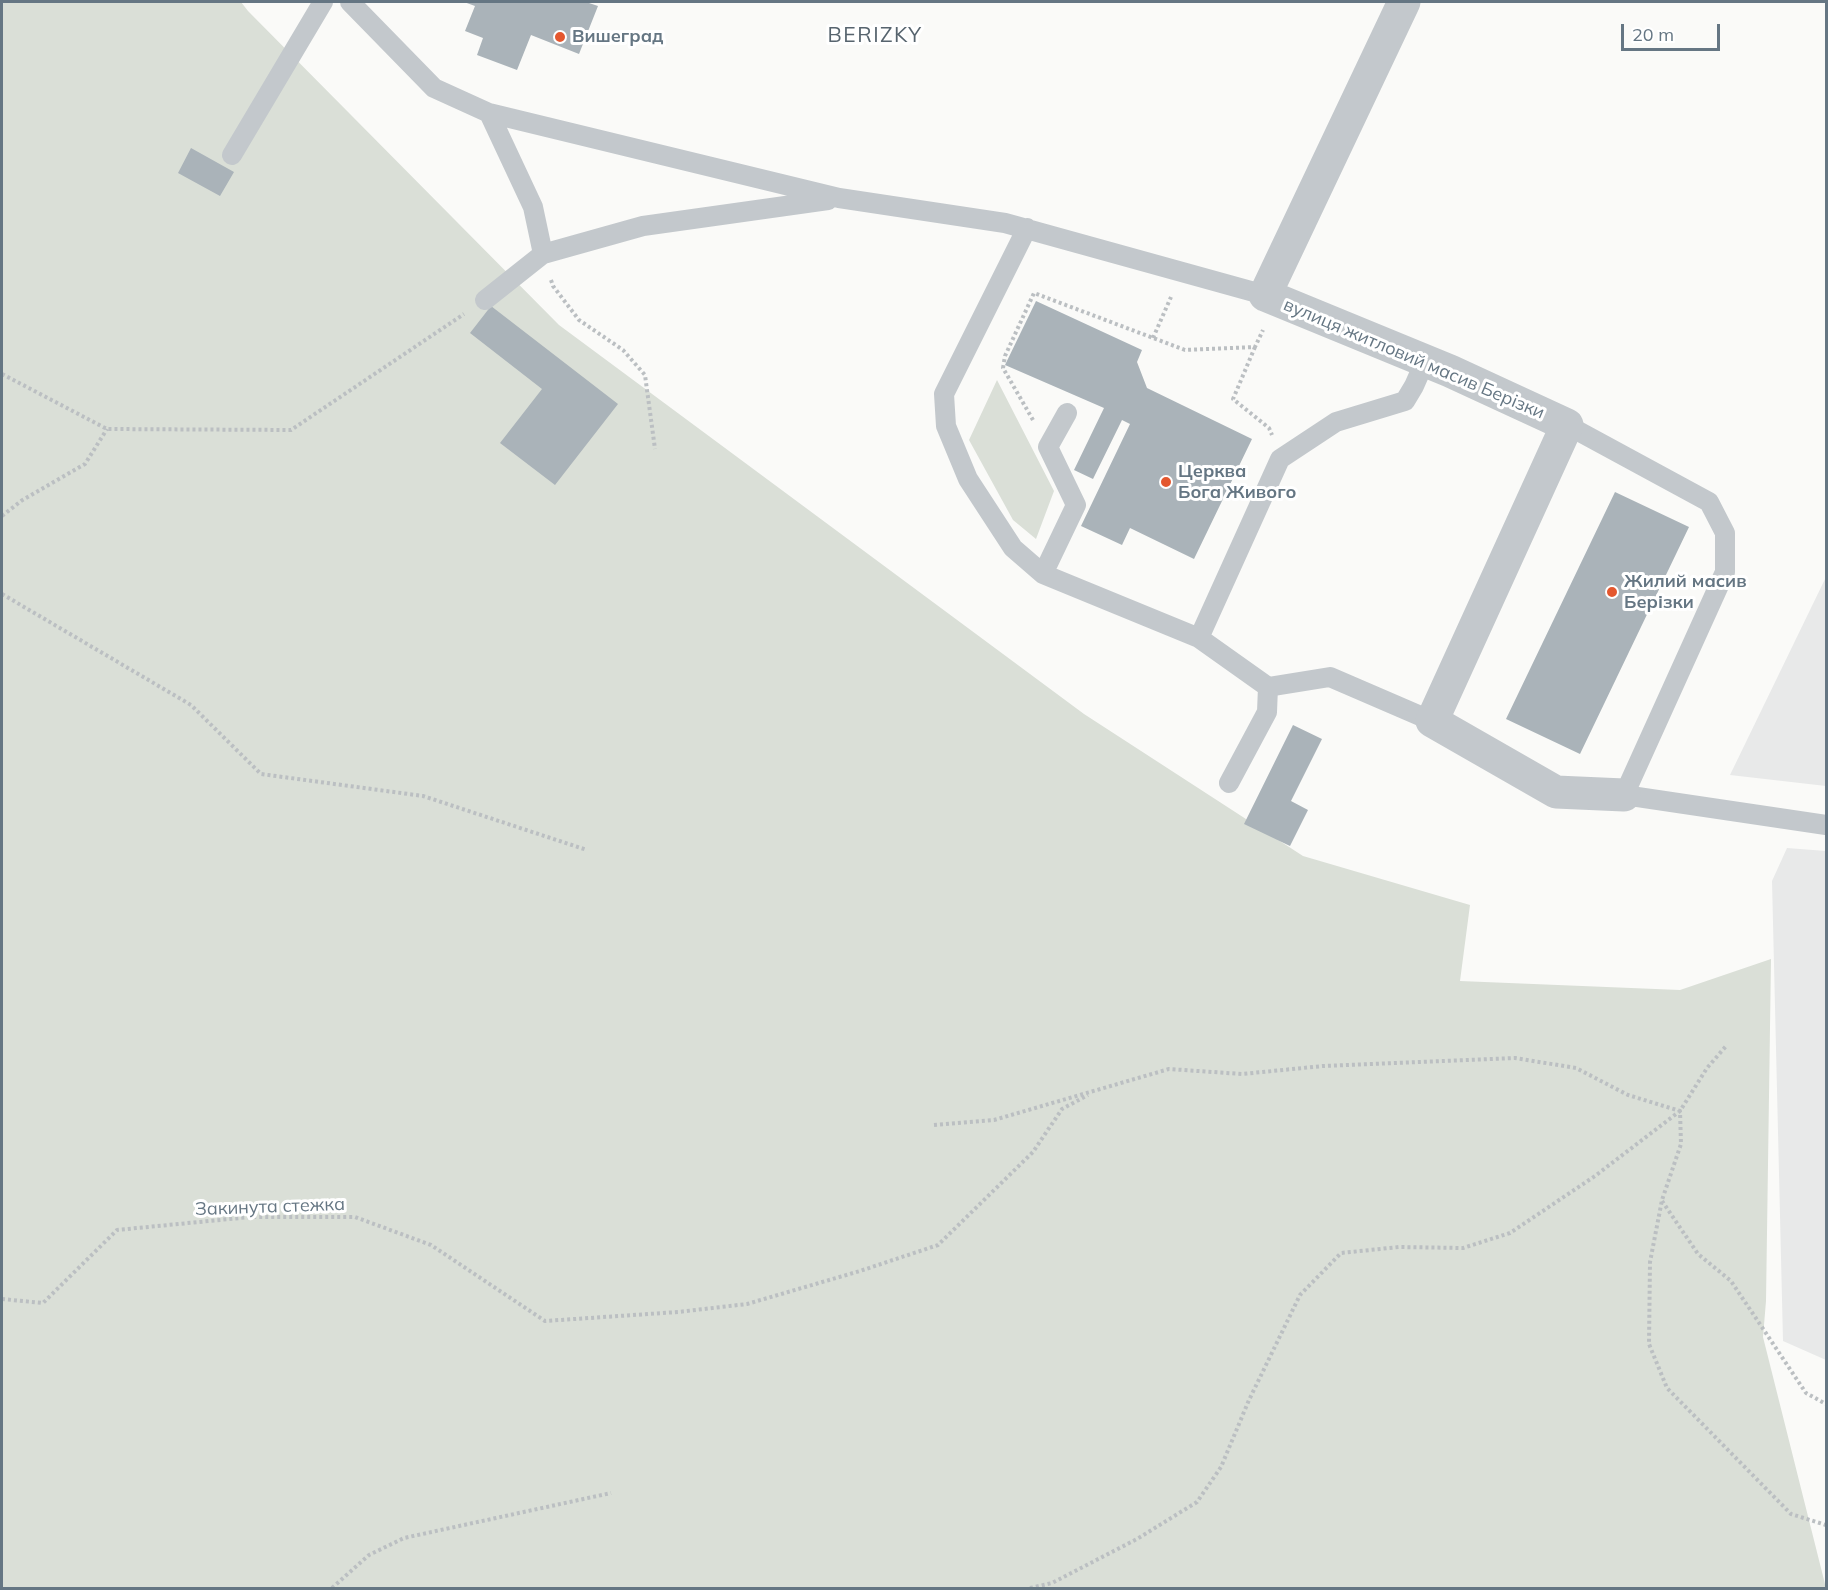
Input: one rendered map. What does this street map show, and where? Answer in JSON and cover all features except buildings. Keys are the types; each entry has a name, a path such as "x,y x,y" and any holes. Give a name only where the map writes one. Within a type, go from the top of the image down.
{"street":[{"name":"вулиця житловий масив Берізки","path":"1404,2 1265,311 1425,361 1567,425 1432,721"},
{"path":"1432,721 1556,792 1624,795"}],"lane":[{"path":"232,155 323,2"},
{"path":"350,2 434,88 489,113 839,198 1005,222 1182,272 1265,311"},
{"path":"489,113 533,207 543,254"},
{"path":"485,300 543,254 643,226 839,198"},
{"path":"1027,228 944,394 946,426 968,479 1013,548 1043,574 1199,638 1268,687 1330,677 1432,721"},
{"path":"1199,638 1280,459 1336,422 1405,401 1425,361"},
{"path":"1043,574 1076,505 1048,447 1067,413"},
{"path":"1567,425 1709,502 1725,533 1725,572 1624,795 1827,825"},
{"path":"1229,783 1267,712 1268,687"}],"path":[{"path":"543,254 553,286 579,320 623,350 645,375 655,449"},
{"path":"1153,338 1182,272"},
{"path":"1048,447 1003,369 1005,356 1034,293 1185,350 1255,347"},
{"path":"2,374 107,429 291,430 485,300"},
{"path":"1265,311 1255,347 1233,399 1269,428 1280,459"},
{"path":"2,516 21,501 85,464 107,429"},
{"path":"2,594 191,705 261,774 423,796 587,850"},
{"path":"1030,1588 1052,1583 1137,1539 1197,1502 1221,1467 1249,1400 1300,1295 1341,1253 1399,1247 1463,1248 1510,1233 1595,1176 1680,1111 1707,1068 1727,1045"},
{"path":"934,1125 993,1120 1169,1069 1242,1074 1323,1066 1515,1058 1576,1068 1628,1095 1680,1111"},
{"name":"Закинута стежка","path":"2,1299 43,1303 117,1230 250,1217 355,1217 431,1245 545,1321 678,1312 747,1304 938,1245 1033,1152 1062,1109 1094,1092"},
{"path":"1680,1111 1681,1144 1662,1200 1650,1262 1649,1344 1667,1388 1791,1514 1827,1525"},
{"path":"1662,1200 1698,1254 1731,1281 1806,1393 1827,1404"},
{"path":"332,1588 369,1555 404,1538 611,1492"}],"shaded area":[{"path":"2,2 241,2 559,325 1084,714 1303,856 1470,905 1460,981 1680,990 1771,959 1766,1301 1763,1337 1826,1588 2,1588"},
{"path":"997,380 1054,491 1036,539 1013,520 969,440"},
{"path":"1826,577 1826,786 1730,775"},
{"path":"1787,848 1826,851 1826,1360 1783,1341 1772,881"}],"place":[{"name":"Вишеград","path":"560,37"},
{"name":"Церква Бога Живого","path":"1166,482"},
{"name":"Жилий масив Берізки","path":"1612,592"}],"district":[{"name":"BERIZKY","path":"875,36"}]}
